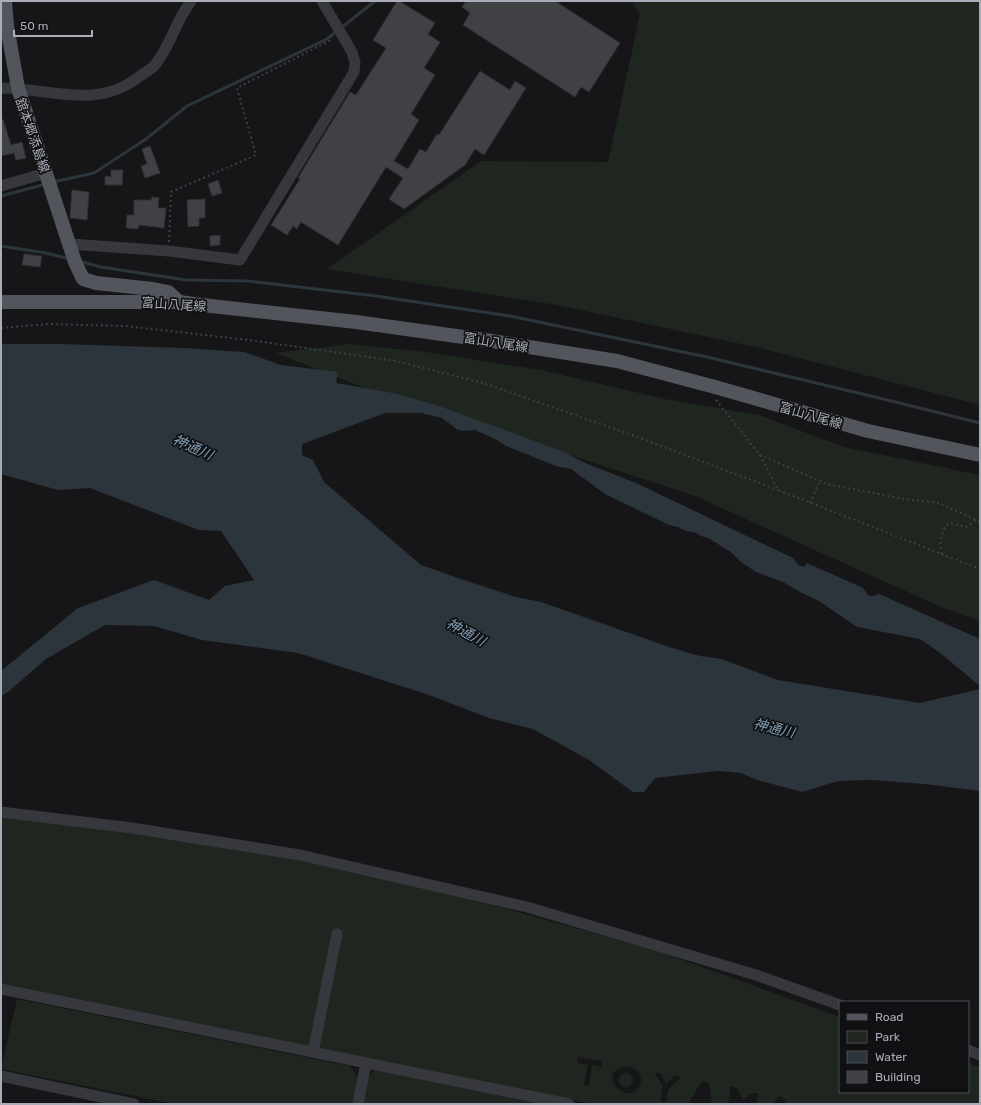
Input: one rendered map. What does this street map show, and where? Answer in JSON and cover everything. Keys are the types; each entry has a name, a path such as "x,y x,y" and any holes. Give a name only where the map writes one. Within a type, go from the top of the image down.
{"main road":[{"name":"舘本郷添島線","path":"5,1 7,26 18,88 73,256 83,279 96,283 168,292 179,302"},
{"name":"富山八尾線","path":"1,302 179,302 356,322 492,341 609,360 715,387 868,431 980,455"}],"street":[{"path":"1,88 18,88 66,95 93,95 112,92 134,82 154,65 170,42 180,18 191,1"},
{"path":"73,256 169,251 240,260 354,72 355,63 352,52 322,1"},
{"path":"1,186 46,173"},
{"path":"960,451 980,449"},
{"path":"1,812 132,828 300,855 527,907 756,975 839,1005"},
{"path":"313,1052 337,934"},
{"path":"1,989 569,1104"},
{"path":"969,1050 980,1055"},
{"path":"358,1104 366,1063"},
{"path":"1,1076 134,1104"}],"path":[{"path":"169,251 170,192 256,155 237,88 342,34"},
{"path":"1,328 49,324 125,326 249,340 396,362 483,383 632,435 980,569"},
{"path":"715,387 716,400 760,455 778,490"},
{"path":"760,455 827,484 896,497 939,503 980,522"},
{"path":"810,503 820,480"},
{"path":"941,554 941,539 946,525 950,523 966,527 976,520"}],"green space":[{"path":"631,1 980,1 980,405 760,348 557,305 327,269 481,161 608,162 640,14"},
{"path":"350,344 426,352 541,370 665,399 759,415 844,447 980,475 980,621 943,608 695,496 368,389 275,353"},
{"path":"1,815 149,834 319,864 457,895 658,951 839,1017 839,1093 969,1093 969,1063 980,1067 980,1104 786,1104 785,1099 778,1096 773,1104 756,1104 758,1093 752,1093 743,1100 737,1088 731,1086 728,1104 712,1104 709,1083 702,1081 688,1104 593,1104 1,983","holes":["578,1057 603,1061 602,1067 592,1065 589,1086 584,1085 588,1065 577,1063","627,1066 637,1071 641,1077 638,1089 632,1093 625,1093 619,1090 612,1080 613,1074 618,1069","655,1073 660,1073 666,1084 674,1076 681,1077 668,1090 666,1102 660,1101 663,1087"]},
{"path":"17,999 350,1066 360,1082 354,1104 174,1104 1,1069"},
{"path":"375,1070 541,1104 362,1104 367,1080"},
{"path":"623,1073 629,1073 633,1077 633,1083 629,1087 623,1087 619,1083 619,1077"}],"water":[{"name":"神通川","path":"1,344 60,344 184,348 244,352 281,365 338,372 336,383 398,394 442,407 564,452 585,463 636,483 793,558 798,565 804,567 807,563 863,588 869,596 879,594 980,639 980,686 939,652 920,639 857,627 819,601 783,582 756,572 741,562 731,552 708,538 694,532 669,525 605,494 571,469 556,466 506,446 475,430 458,430 442,418 421,413 385,413 302,444 302,455 313,460 324,482 421,565 516,597 541,602 672,648 700,656 721,659 778,680 920,703 980,689 980,791 925,784 872,780 838,781 802,792 757,780 741,773 718,771 655,778 644,792 633,792 589,760 533,729 489,718 429,695 298,653 202,640 154,626 105,625 46,659 8,692 1,696 1,671 78,608 154,580 209,600 225,586 254,580 221,531 199,530 90,488 58,490 1,474"}],"building":[{"path":"397,1 435,23 428,34 440,42 424,68 435,75 411,114 419,120 394,161 408,169 420,149 426,152 437,134 439,135 480,71 510,90 515,81 526,88 484,155 475,149 465,165 404,209 389,199 403,178 386,167 338,245 301,222 297,229 293,226 287,235 271,225 300,179 298,178 350,92 356,95 386,48 373,40"},
{"path":"466,1 555,1 620,43 589,92 581,87 575,97 463,25 470,13 462,7"},
{"path":"3,119 11,145 22,142 26,158 16,160 14,153 1,156 1,120"},
{"path":"150,146 160,173 145,178 141,166 147,164 142,149"},
{"path":"111,170 123,170 122,185 105,185 105,176 111,177"},
{"path":"218,180 222,193 212,196 208,184"},
{"path":"72,190 89,192 87,220 70,218"},
{"path":"152,197 159,198 158,208 166,208 164,228 139,225 138,229 126,228 127,215 134,215 134,200 151,200"},
{"path":"205,199 205,218 199,218 199,226 188,227 187,200"},
{"path":"220,235 220,245 210,246 210,236"},
{"path":"24,254 42,256 40,267 22,265"}],"waterway":[{"path":"341,28 375,1"},
{"path":"53,182 94,173 146,139 187,106 327,39 337,31"},
{"path":"1,196 46,184"},
{"path":"1,246 46,253 70,259"},
{"path":"79,261 101,267 186,280 247,281 376,296 510,316 707,357 980,423"}]}
